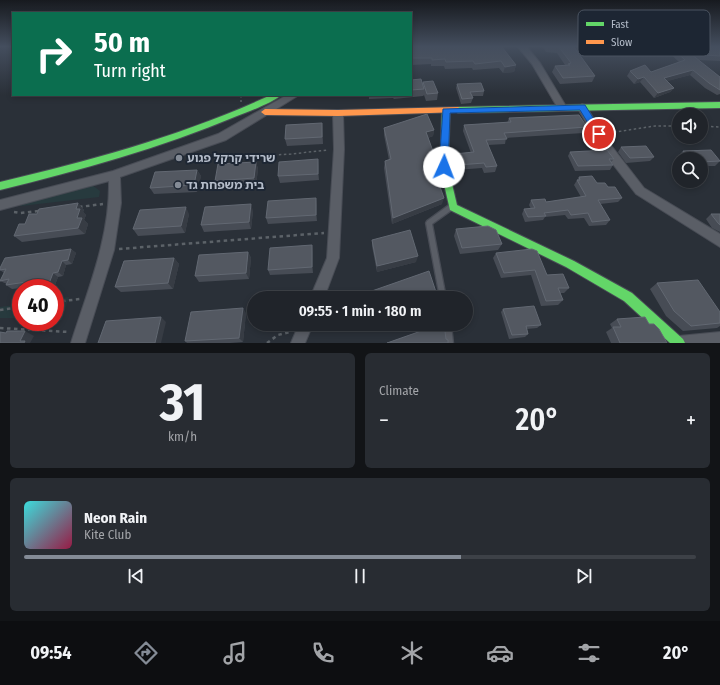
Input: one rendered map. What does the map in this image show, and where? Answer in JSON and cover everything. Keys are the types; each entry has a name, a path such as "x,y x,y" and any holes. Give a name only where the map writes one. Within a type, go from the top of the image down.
{"street":[{"path":"536,63 562,108"},
{"path":"0,186 81,166 172,138 236,116 275,96"},
{"path":"0,205 114,174 222,137 292,96"},
{"path":"265,112 338,113 720,105"},
{"path":"582,107 606,147 640,191 720,240"},
{"path":"446,111 444,167 453,206 570,264 628,297 679,343 720,338"},
{"path":"320,291 333,258 339,149 338,113"},
{"path":"79,338 108,250 115,202 114,174"}],"lane":[{"path":"442,291 429,224 453,206"},
{"path":"448,331 449,343"}],"path":[{"path":"599,134 655,126 672,126"},
{"path":"708,126 720,127"},
{"path":"187,160 291,154 339,149"},
{"path":"15,201 14,213 44,211"},
{"path":"76,207 115,202"},
{"path":"108,250 335,232"},
{"path":"64,301 93,297"},
{"path":"0,310 12,308"},
{"path":"0,328 79,338"},
{"path":"266,343 278,335 290,332 302,333"}],"green space":[{"path":"92,185 100,191 99,197 21,206 18,201"},
{"path":"69,297 64,313 64,298"},
{"path":"12,305 12,318 0,318 0,307"}],"building":[{"path":"502,63 514,63 516,65 505,67"},
{"path":"586,63 595,76 563,78 555,66 570,65 568,64"},
{"path":"676,63 702,63 720,77 720,90 693,70 664,78 674,88 658,93 644,77 638,79 630,71 645,65 651,72"},
{"path":"421,79 424,89 412,90 412,80"},
{"path":"433,81 438,93 427,94 423,82"},
{"path":"481,83 484,91 470,92 473,98 462,99 457,84"},
{"path":"427,114 434,130 426,132 438,165 433,167 444,198 393,218 385,161 391,159 384,128"},
{"path":"579,115 587,127 504,133 507,139 486,140 497,166 486,167 484,163 458,165 454,154 474,152 464,125 511,122 509,118"},
{"path":"322,123 322,137 285,139 286,125"},
{"path":"646,146 654,157 630,158 621,147"},
{"path":"607,150 614,159 609,159 613,165 578,166 570,152"},
{"path":"711,150 720,161 708,162 708,152 683,151"},
{"path":"318,159 318,174 278,176 279,162"},
{"path":"256,162 254,178 215,181 218,164"},
{"path":"197,170 194,185 150,188 155,172"},
{"path":"592,176 597,183 605,183 608,187 615,187 622,198 598,200 610,220 592,222 588,213 571,215 568,210 544,213 546,216 528,217 524,209 535,208 531,200 545,199 546,202 586,196 577,180 580,180 579,177"},
{"path":"316,198 316,215 266,218 268,201"},
{"path":"78,203 76,209 80,209 77,218 82,218 78,228 14,236 19,224 25,224 29,214 37,214 39,209"},
{"path":"251,204 249,222 201,225 205,207"},
{"path":"186,207 181,226 133,229 140,210"},
{"path":"711,214 720,214 720,225 718,223"},
{"path":"488,226 496,230 502,244 462,248 456,229"},
{"path":"410,230 418,256 377,266 372,240"},
{"path":"312,245 312,267 268,270 270,248"},
{"path":"71,249 68,260 62,261 58,272 53,273 51,279 12,279 12,284 6,285 9,279 0,281 6,269 0,270 5,258"},
{"path":"532,249 537,251 547,275 563,274 569,288 558,288 563,300 546,301 535,270 504,273 496,253"},
{"path":"248,252 246,273 195,276 199,255"},
{"path":"174,258 168,283 115,287 124,261"},
{"path":"429,271 436,291 372,291"},
{"path":"698,280 720,312 720,323 691,326 674,311 657,283"},
{"path":"534,306 541,325 526,326 528,334 512,335 503,309"},
{"path":"243,308 239,338 185,341 191,312"},
{"path":"161,317 155,343 98,343 106,321"},
{"path":"645,317 649,324 654,324 659,329 667,343 620,343 613,327 621,327 617,319"},
{"path":"7,331 25,331 20,341 25,341 24,343 0,343 0,332 6,333"},
{"path":"421,331 445,331 446,339 448,340 448,343 387,343"}],"traffic: fast":[{"path":"0,186 71,169 176,137 275,96"},
{"path":"458,110 720,105"},
{"path":"446,111 444,167 453,207 570,264 628,297 679,343"}],"traffic: slow":[{"path":"265,112 338,113 458,110"}],"place":[{"name":"שרידי קרקל פגוע","path":"179,158"},
{"name":"בית משפחת גד","path":"178,185"}],"route":[{"path":"444,167 446,111 582,107 599,134"}]}
